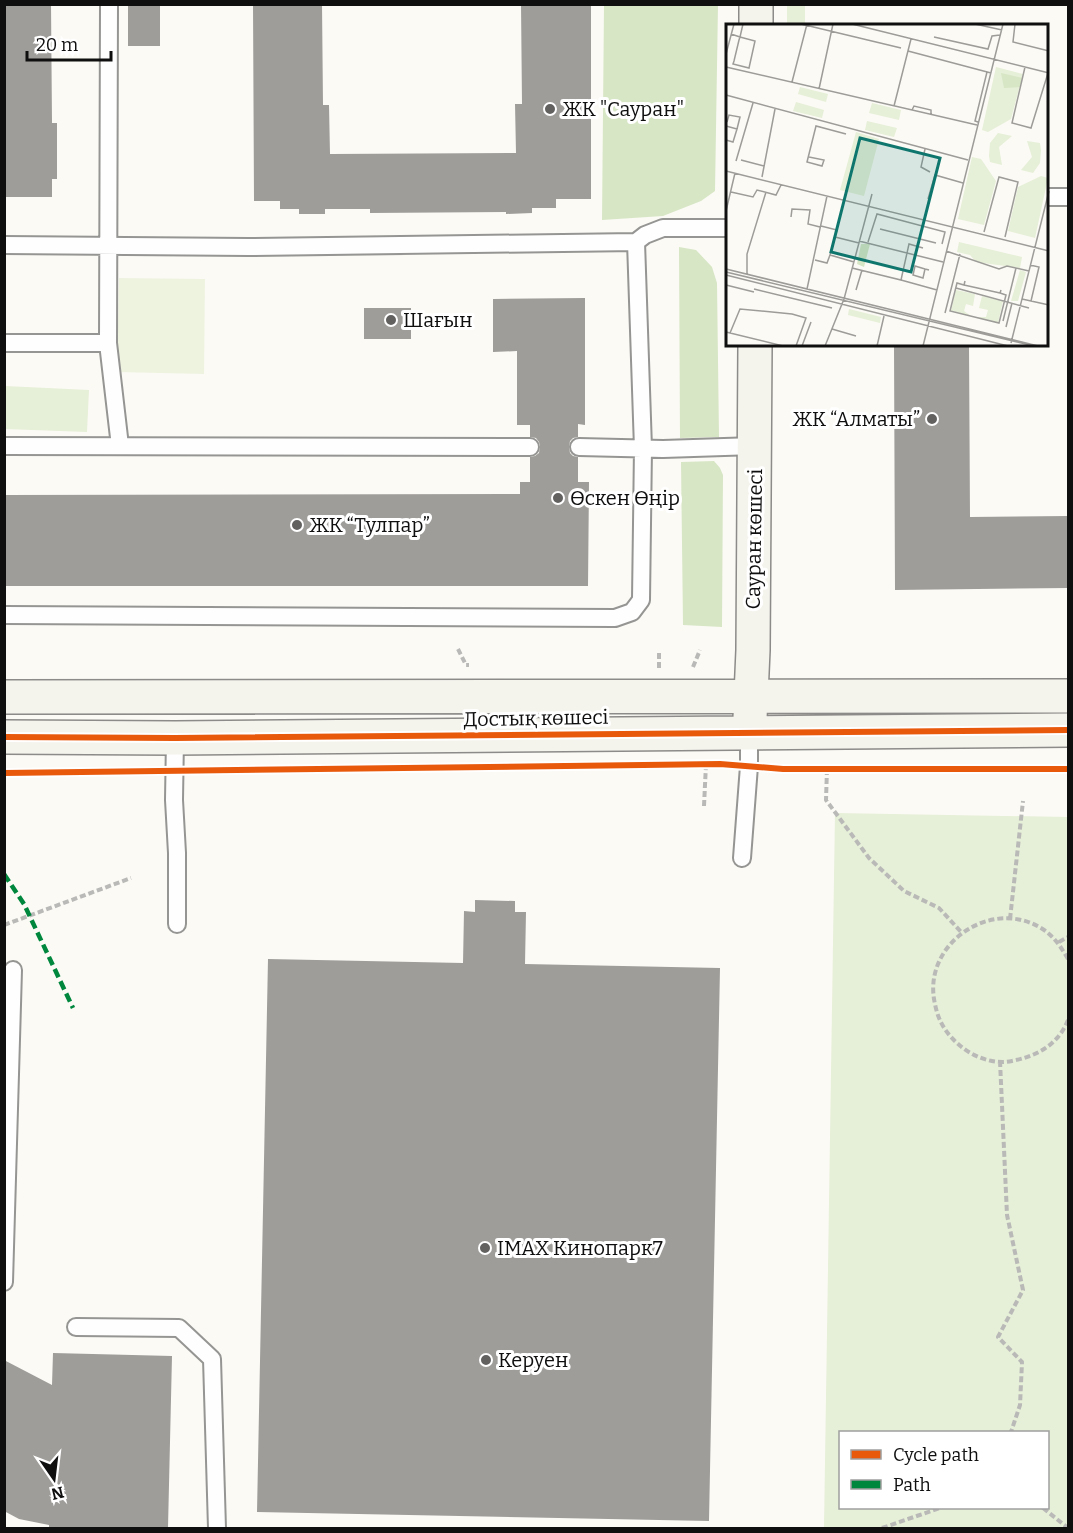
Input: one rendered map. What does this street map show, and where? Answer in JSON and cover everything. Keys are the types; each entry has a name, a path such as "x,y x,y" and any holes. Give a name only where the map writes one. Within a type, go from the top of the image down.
{"street":[{"path":"756,4 756,24"},
{"name":"Сауран көшесі","path":"749,732 755,346"},
{"name":"Достық көшесі","path":"4,697 1068,696"},
{"name":"Достық көшесі","path":"4,737 175,738 1068,730"}],"lane":[{"path":"109,4 108,343 120,446"},
{"path":"1049,197 1068,197"},
{"path":"4,245 248,247 636,242 645,235 663,228 726,228"},
{"path":"4,615 615,618 632,612 641,600 643,448 636,242"},
{"path":"4,343 108,343"},
{"path":"4,446 530,447"},
{"path":"579,447 663,449 755,446"},
{"path":"742,858 749,766 749,732"},
{"path":"175,738 177,924"},
{"path":"4,1282 13,970"},
{"path":"76,1327 179,1328 212,1359 218,1528"}],"path":[{"path":"696,764 749,766"},
{"path":"704,806 706,764"},
{"path":"839,769 824,769 826,800 869,858 904,891 939,908 962,933"},
{"path":"1010,920 1023,801"},
{"path":"4,924 131,878"},
{"path":"1068,959 1058,943 1041,928 1019,920 997,919 976,924 957,936 943,953 934,974 933,995 938,1017 949,1036 965,1051 986,1060 1008,1062 1030,1057 1050,1045 1065,1028 1068,1020"},
{"path":"1058,943 1068,937"},
{"path":"1000,1061 1007,1215 1023,1290 998,1337 1022,1362 1020,1405 1011,1431"},
{"path":"882,1528 937,1509"},
{"path":"1044,1509 1068,1528"}],"green space":[{"path":"604,5 718,5 715,191 701,201 663,216 602,220"},
{"path":"787,5 805,5 805,24 787,24"},
{"path":"679,247 696,250 712,267 717,283 719,437 680,438"},
{"path":"119,278 205,279 204,374 117,372"},
{"path":"5,386 89,390 87,432 5,429"},
{"path":"714,461 723,475 722,627 683,625 681,462"},
{"path":"835,813 1068,817 1068,1528 824,1528"}],"building":[{"path":"4,4 51,4 52,123 57,123 57,179 52,179 52,197 4,197"},
{"path":"128,4 160,4 160,46 128,46"},
{"name":"ЖК \"Сауран\"","path":"253,4 322,4 323,105 329,105 330,154 516,153 515,104 522,104 521,4 591,4 591,199 556,199 556,208 532,208 532,213 506,214 506,212 370,213 370,209 325,209 325,214 299,214 299,209 280,209 280,201 254,201"},
{"path":"585,298 585,425 578,424 578,437 570,441 569,447 570,453 578,457 578,482 589,482 588,586 4,586 4,495 520,494 520,482 530,482 530,457 539,453 540,446 536,438 530,437 530,425 517,425 517,351 493,352 493,299"},
{"path":"364,308 411,308 411,339 364,339"},
{"name":"ЖК “Алматы”","path":"894,346 969,346 970,517 1068,516 1068,588 895,590"},
{"name":"Керуен","path":"475,900 515,901 515,912 526,912 525,964 720,968 709,1521 257,1512 268,959 463,963 464,911 475,912"},
{"path":"53,1353 172,1356 168,1528 49,1528 49,1525 19,1519 4,1511 4,1360 52,1385"}],"marked path":[{"path":"4,874 24,904 73,1008"}],"cycle path":[{"path":"4,737 175,738 1068,730"},
{"path":"4,773 720,764 783,769 1068,769"}],"place":[{"name":"ЖК \"Сауран\"","path":"550,109"},
{"name":"Шағын","path":"391,320"},
{"name":"ЖК “Алматы”","path":"932,419"},
{"name":"Өскен Өңір","path":"558,498"},
{"name":"ЖК “Тулпар”","path":"297,525"},
{"name":"IMAX Кинопарк7","path":"485,1248"},
{"name":"Керуен","path":"486,1360"}]}
